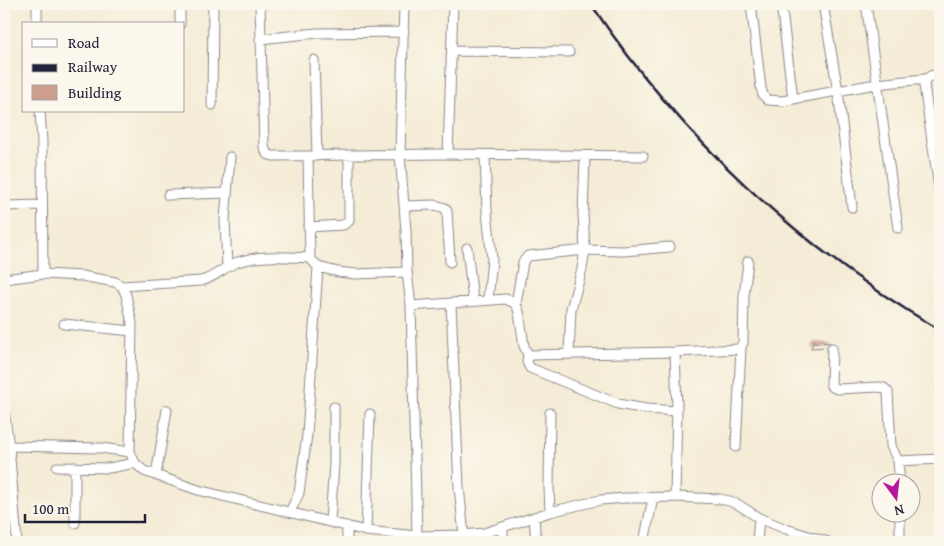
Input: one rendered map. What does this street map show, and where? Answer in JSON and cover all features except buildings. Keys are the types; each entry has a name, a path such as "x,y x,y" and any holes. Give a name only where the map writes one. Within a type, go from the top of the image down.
{"street":[{"path":"37,22 38,4"},
{"path":"180,4 180,22"},
{"path":"212,104 213,4"},
{"path":"260,4 265,151 267,154 273,156 400,154 643,156"},
{"path":"404,4 400,154 406,230 406,272 411,306 421,538"},
{"path":"448,154 453,4"},
{"path":"751,4 761,88 768,100 774,102 876,84 925,80 940,74"},
{"path":"782,4 793,99"},
{"path":"823,4 838,91 852,207"},
{"path":"866,4 898,228"},
{"path":"260,39 317,33 404,32"},
{"path":"452,50 569,52"},
{"path":"314,60 313,156 308,227 310,258 318,267 355,274 406,272"},
{"path":"925,80 924,85 940,195"},
{"path":"40,112 43,274"},
{"path":"308,227 343,225 348,221 349,155"},
{"path":"485,155 487,211 492,260 488,299"},
{"path":"227,266 225,231 230,157"},
{"path":"569,354 571,309 585,250 583,214 585,157"},
{"path":"168,195 227,193"},
{"path":"4,206 42,205"},
{"path":"404,206 435,205 445,208 447,211 450,262"},
{"path":"670,247 585,250 538,254 524,259 516,304 524,346 528,355 527,362 530,368 618,404 646,409 677,411"},
{"path":"467,248 473,300"},
{"path":"4,279 43,274 82,276 105,279 122,286 201,281 209,279 227,266 243,260 266,257 310,258"},
{"path":"736,448 740,348 743,343 744,296 748,261"},
{"path":"290,512 299,493 307,435 318,267"},
{"path":"122,286 128,303 132,332 130,452 135,463 144,471 198,490 403,539 484,533 550,512 600,500 674,498 730,501 759,518 786,529 828,542"},
{"path":"411,306 488,299 506,299 516,304"},
{"path":"451,303 459,486 464,535"},
{"path":"64,324 132,332"},
{"path":"528,355 675,352 740,348"},
{"path":"832,348 831,386 837,388 879,387 884,388 888,392 891,446 898,461 899,474"},
{"path":"674,498 677,411 675,352"},
{"path":"330,522 334,464 334,407"},
{"path":"156,475 167,410"},
{"path":"4,411 9,446 17,542"},
{"path":"550,413 550,512"},
{"path":"366,531 370,414"},
{"path":"9,446 101,448 130,452"},
{"path":"898,461 940,459"},
{"path":"56,467 109,468 135,463"},
{"path":"74,522 75,468"},
{"path":"644,542 653,498"},
{"path":"534,517 536,542"},
{"path":"757,542 759,518"},
{"path":"900,524 900,542"},
{"path":"347,526 347,542"},
{"path":"502,527 502,542"}],"railway":[{"path":"591,4 626,53 664,100 704,145 747,187 792,227 840,264 940,330"}]}
